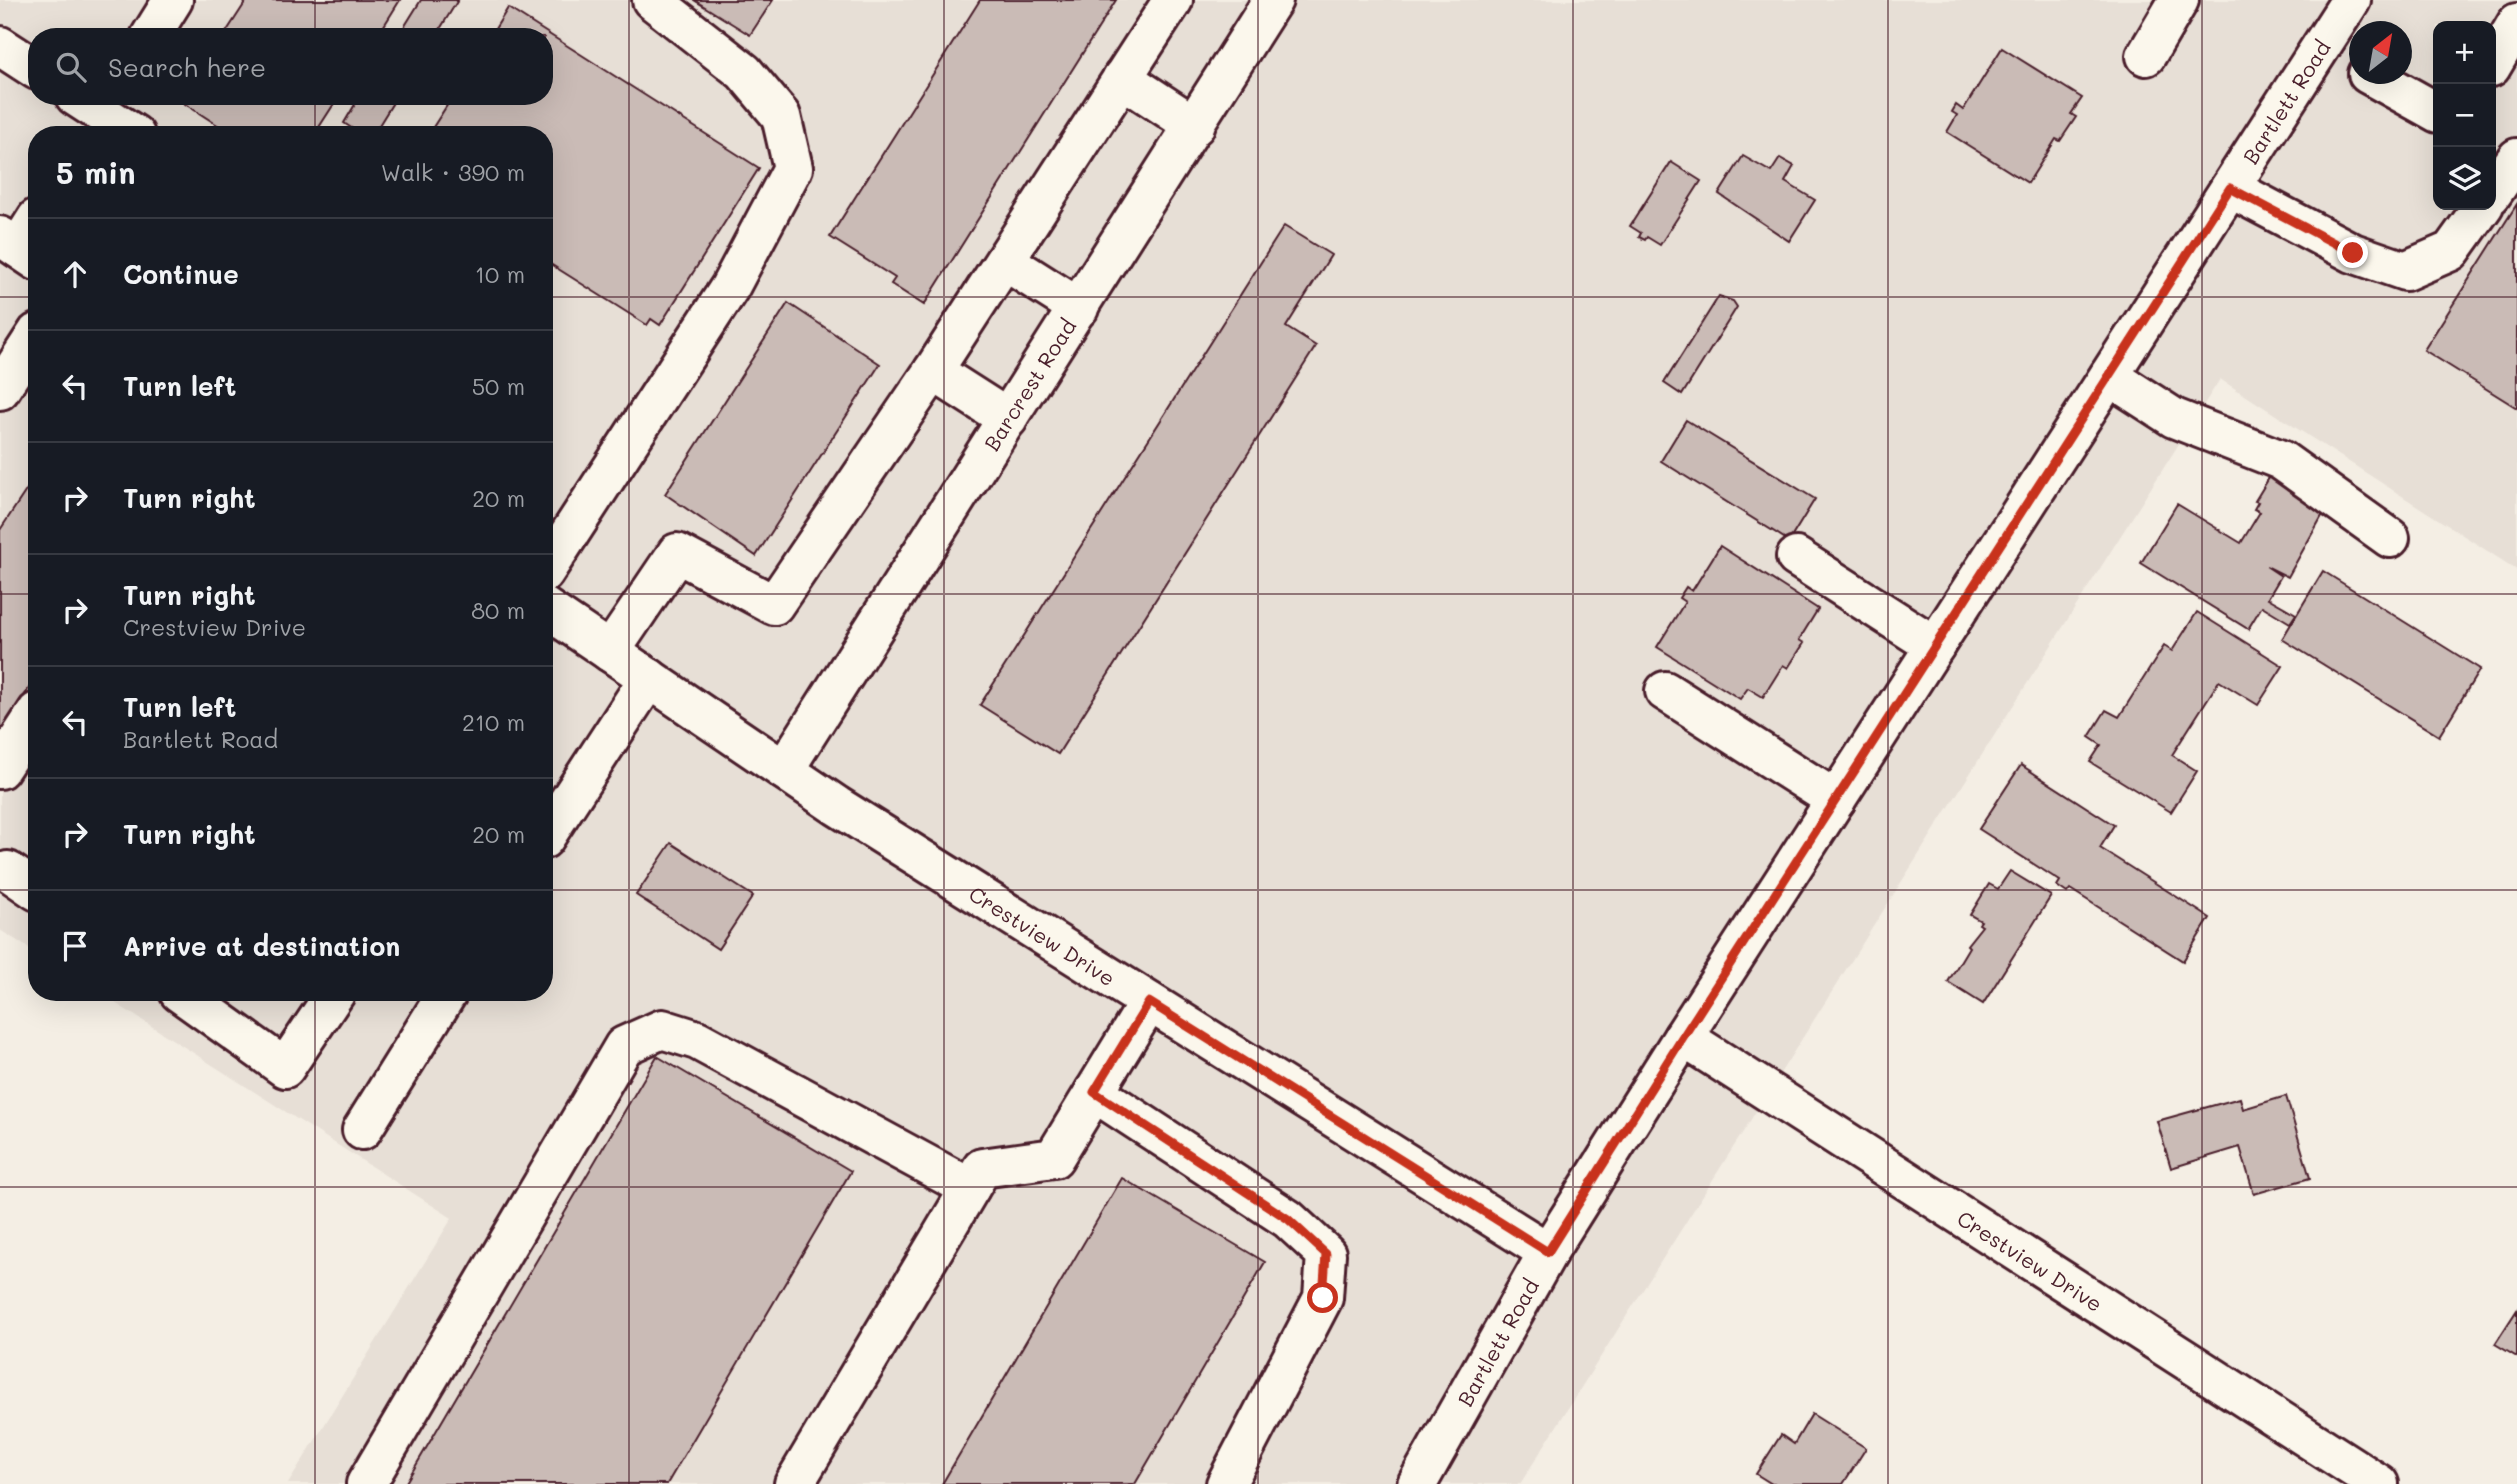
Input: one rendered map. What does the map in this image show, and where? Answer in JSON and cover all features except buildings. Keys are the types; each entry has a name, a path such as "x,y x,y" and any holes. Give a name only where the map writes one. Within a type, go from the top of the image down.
{"street":[{"path":"156,28 173,0"},
{"path":"553,559 730,287 793,168 781,116 744,72 652,0"},
{"path":"610,652 677,553 774,606 933,371 1173,0"},
{"path":"2146,56 2179,0"},
{"name":"Barcrest Road","path":"784,770 1195,126 1264,3"},
{"name":"Bartlett Road","path":"1417,1484 1548,1252 1683,1037 2320,47 2343,3"},
{"path":"2496,59 2517,23"},
{"path":"0,46 28,64"},
{"path":"2320,47 2349,63"},
{"path":"1122,78 1195,126"},
{"path":"2386,84 2433,110"},
{"path":"95,110 121,126"},
{"path":"2496,145 2517,158 2496,188"},
{"path":"2230,188 2353,253 2405,271 2451,251 2480,210"},
{"path":"1005,261 1079,308"},
{"path":"0,390 28,347"},
{"path":"933,371 1008,418"},
{"path":"2109,376 2174,418 2281,460 2390,538"},
{"path":"1796,557 1935,646"},
{"name":"Crestview Drive","path":"553,613 784,770 1548,1252"},
{"path":"553,825 649,678"},
{"path":"1665,691 1836,800"},
{"path":"0,769 28,726"},
{"path":"192,1001 285,1068 330,1001"},
{"path":"362,1130 443,1001"},
{"path":"794,1484 982,1168 1054,1158 1149,1002"},
{"path":"366,1484 624,1046 662,1029 697,1040 970,1188"},
{"name":"Crestview Drive","path":"1683,1037 2379,1484"},
{"path":"1094,1092 1288,1219 1326,1254 1323,1298 1226,1484"}],"shaded area":[{"path":"0,0 2517,0 2517,570 2220,379 1520,1484 288,1484 452,1218 112,1001 553,1001 553,126 28,126 28,947 0,930"}],"route":[{"path":"1323,1298 1326,1254 1288,1219 1094,1092 1149,1002 1548,1252 1683,1037 2230,188 2353,253"}]}
